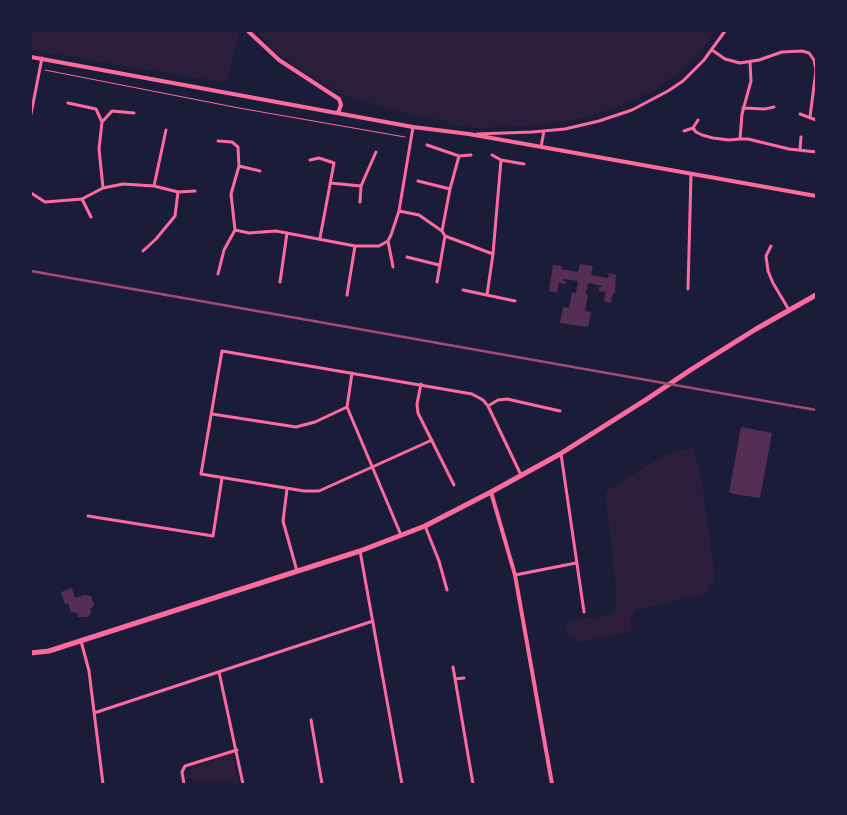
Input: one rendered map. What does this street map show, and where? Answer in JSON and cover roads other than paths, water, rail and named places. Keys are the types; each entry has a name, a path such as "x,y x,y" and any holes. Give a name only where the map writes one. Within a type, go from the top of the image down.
{"main road":[{"path":"31,652 81,641 360,552 425,526 560,454 692,368 816,295"}],"street":[{"path":"248,31 279,60 339,99 341,104 338,113"},
{"path":"469,134 565,129 599,121 632,110 683,81 712,50 725,31"},
{"path":"712,50 732,61 750,62 782,52 806,52 812,56 816,70 810,116"},
{"path":"31,57 413,127 469,134 816,196"},
{"path":"31,114 42,58"},
{"path":"740,139 743,108 751,81 750,62"},
{"path":"68,103 96,109 102,122 99,149 103,188"},
{"path":"743,108 765,109 774,107"},
{"path":"102,122 112,111 134,114"},
{"path":"800,114 810,116 816,120"},
{"path":"684,131 693,128 698,120"},
{"path":"393,267 388,241 399,211 413,127"},
{"path":"693,128 696,132 713,138 724,140 740,139 816,152"},
{"path":"154,186 166,130"},
{"path":"541,148 544,131"},
{"path":"800,150 801,136"},
{"path":"218,141 232,142 238,147 239,166 231,194 235,230 224,250 218,274"},
{"path":"427,145 459,156 471,155"},
{"path":"360,202 361,186 376,152"},
{"path":"492,155 501,160 524,164"},
{"path":"442,231 450,188 459,156"},
{"path":"310,160 319,158 334,163 320,238"},
{"path":"487,295 493,254 501,160"},
{"path":"239,166 260,171"},
{"path":"688,289 691,174"},
{"path":"418,181 450,188"},
{"path":"330,183 361,186"},
{"path":"31,194 45,202 82,199 103,188 123,184 154,186 178,192 195,191"},
{"path":"143,251 175,216 178,192"},
{"path":"82,199 91,217"},
{"path":"399,211 419,215 442,231 445,236 493,254"},
{"path":"235,230 249,233 276,231 355,246 379,246 388,241"},
{"path":"280,282 287,233"},
{"path":"437,282 445,236"},
{"path":"347,295 355,246"},
{"path":"771,246 766,256 768,271 789,310"},
{"path":"407,257 439,265"},
{"path":"463,290 515,301"},
{"path":"432,440 319,491 287,489 201,474 222,351 472,394 483,400 488,406 521,475"},
{"path":"352,373 347,408 401,535"},
{"path":"421,384 417,404 418,413 454,485"},
{"path":"488,406 498,400 507,398 560,411"},
{"path":"212,414 296,427 315,422 347,408"},
{"path":"560,454 584,612"},
{"path":"88,516 213,536 222,478"},
{"path":"287,489 283,521 297,571"},
{"path":"491,492 515,575 552,784"},
{"path":"425,526 439,561 447,590"},
{"path":"360,552 402,784"},
{"path":"515,575 576,563"},
{"path":"94,713 373,621"},
{"path":"81,641 89,671 103,784"},
{"path":"453,667 473,784"},
{"path":"220,672 243,784"},
{"path":"455,679 464,678"},
{"path":"311,720 322,784"},
{"path":"184,784 182,772 184,766 237,750"}],"railway":[{"path":"31,271 816,410"}]}
